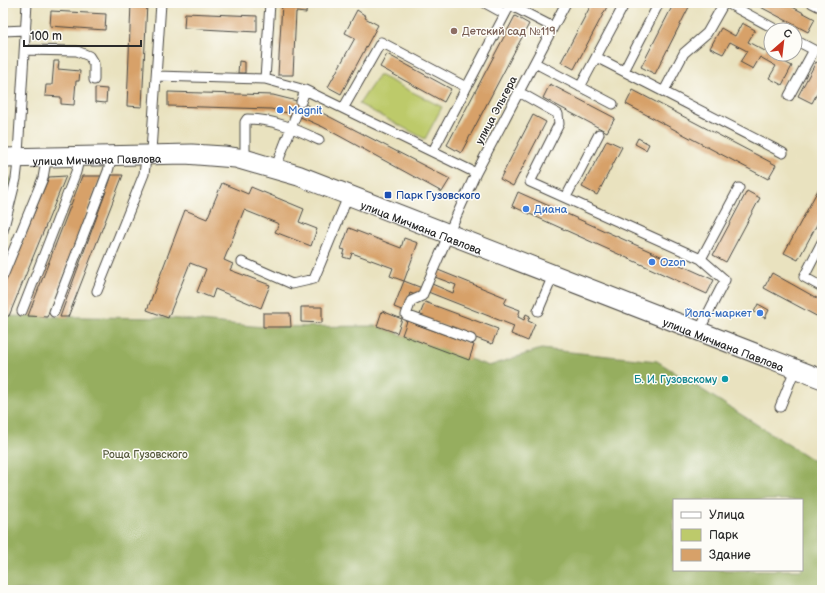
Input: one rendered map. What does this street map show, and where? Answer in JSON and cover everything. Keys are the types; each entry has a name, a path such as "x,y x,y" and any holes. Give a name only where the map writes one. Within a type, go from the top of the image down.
{"main road":[{"name":"улица Мичмана Павлова","path":"149,156 192,150 245,155 700,331 795,369 822,383"},
{"name":"улица Мичмана Павлова","path":"3,154 18,158 46,161 79,160 112,156"},
{"name":"улица Мичмана Павлова","path":"3,162 18,158 149,156 214,159 276,168"},
{"name":"улица Мичмана Павлова","path":"795,369 822,375"}],"street":[{"path":"3,231 16,178 27,3"},
{"path":"97,291 144,174 149,156 161,3"},
{"path":"265,79 270,3"},
{"path":"485,3 505,14"},
{"name":"улица Эльгера","path":"472,339 406,315 411,301 422,296 476,173 566,3"},
{"path":"580,87 625,3"},
{"path":"624,71 660,3"},
{"path":"664,91 684,53 707,33 726,3 763,23"},
{"path":"812,3 822,8"},
{"path":"433,151 510,4 553,27"},
{"path":"3,31 26,30"},
{"path":"344,107 381,42 466,87"},
{"path":"789,96 814,50 803,44"},
{"path":"25,50 77,51 89,56 94,64 94,80"},
{"path":"596,57 783,153"},
{"path":"534,63 613,104"},
{"path":"156,76 265,79 306,90 344,107 476,173"},
{"path":"301,102 306,90"},
{"path":"519,92 558,114 559,124 530,182 702,259 724,280 700,331"},
{"path":"276,168 296,115"},
{"path":"245,155 245,122 247,119 260,119 292,127 319,140"},
{"path":"566,197 599,134"},
{"path":"54,312 108,171 112,156"},
{"path":"22,310 76,172 79,160"},
{"path":"3,276 43,178 46,161"},
{"path":"702,259 739,188"},
{"path":"242,262 292,284 314,279 348,195"},
{"path":"822,242 804,277 822,287"},
{"path":"538,311 554,275"},
{"path":"780,407 795,369"}],"green space":[{"path":"379,75 442,107 425,139 359,104"},
{"path":"12,178 8,194 3,201 3,179"},
{"name":"Роща Гузовского","path":"3,316 168,318 263,327 377,326 489,366 541,349 657,361 822,466 822,590 3,590"}],"building":[{"path":"131,3 147,3 142,107 127,106"},
{"path":"282,3 307,3 306,13 296,12 293,75 278,75"},
{"path":"592,3 609,3 574,69 561,62"},
{"path":"674,3 691,3 655,74 641,67"},
{"path":"753,3 785,3 815,19 808,32 803,29 803,22 789,22"},
{"path":"357,10 366,16 365,18 378,25 341,94 328,87 355,38 345,33"},
{"path":"51,11 106,14 105,30 50,26"},
{"path":"185,13 257,16 257,32 184,28"},
{"path":"515,16 529,24 461,153 447,145"},
{"path":"742,23 755,30 748,42 763,50 763,59 760,57 753,69 740,62 747,51 730,42 723,54 710,48 721,28 735,36"},
{"path":"387,54 451,89 444,102 380,67"},
{"path":"54,61 59,61 58,69 80,71 79,81 76,81 74,105 61,104 61,97 45,96 46,85 52,85"},
{"path":"239,61 245,62 245,73 238,73"},
{"path":"769,62 785,62 792,66 782,85 769,78 776,66"},
{"path":"816,62 822,65 822,84 812,103 798,96"},
{"path":"550,84 615,118 607,132 543,98"},
{"path":"95,88 107,89 106,103 95,102"},
{"path":"633,90 776,165 768,179 626,104"},
{"path":"168,92 273,95 301,102 450,179 442,192 323,127 296,115 271,109 168,106"},
{"path":"533,115 546,122 513,186 500,179"},
{"path":"638,138 649,144 646,150 635,144"},
{"path":"607,140 622,147 597,195 582,187"},
{"path":"112,175 123,175 68,317 60,317"},
{"path":"66,176 9,316 3,316 3,288 49,177"},
{"path":"82,176 101,176 47,317 28,316"},
{"path":"222,183 248,194 251,187 304,209 299,222 317,229 311,246 275,232 279,224 244,210 224,260 233,264 230,270 270,285 261,308 215,289 212,298 197,292 206,269 190,263 168,318 147,310 185,210 207,219"},
{"path":"819,188 822,190 822,215 798,260 784,253"},
{"path":"747,191 760,198 726,262 713,255"},
{"path":"518,192 714,280 707,294 512,206"},
{"path":"349,228 401,248 404,238 418,243 404,281 390,276 393,268 352,253 350,259 343,257 345,250 341,249"},
{"path":"438,270 507,298 504,304 520,310 518,317 524,320 526,314 530,316 528,321 535,324 528,341 511,334 514,326 428,292 432,284 453,293 456,285 435,277"},
{"path":"772,273 822,301 822,319 764,288"},
{"path":"404,281 422,288 418,296 410,293 404,311 394,307"},
{"path":"425,302 498,329 492,344 419,317"},
{"path":"758,304 769,310 765,318 754,312"},
{"path":"301,307 322,307 322,323 301,322"},
{"path":"382,311 402,319 397,333 377,326"},
{"path":"263,313 290,313 291,327 263,327"},
{"path":"407,321 474,345 469,360 402,335"}],"place":[{"name":"Детский сад №119","path":"454,31"},
{"name":"Magnit","path":"280,110"},
{"name":"Парк Гузовского","path":"388,195"},
{"name":"Диана","path":"526,209"},
{"name":"Ozon","path":"652,262"},
{"name":"Йола-маркет","path":"760,313"},
{"name":"Б. И. Гузовскому","path":"725,379"}]}
